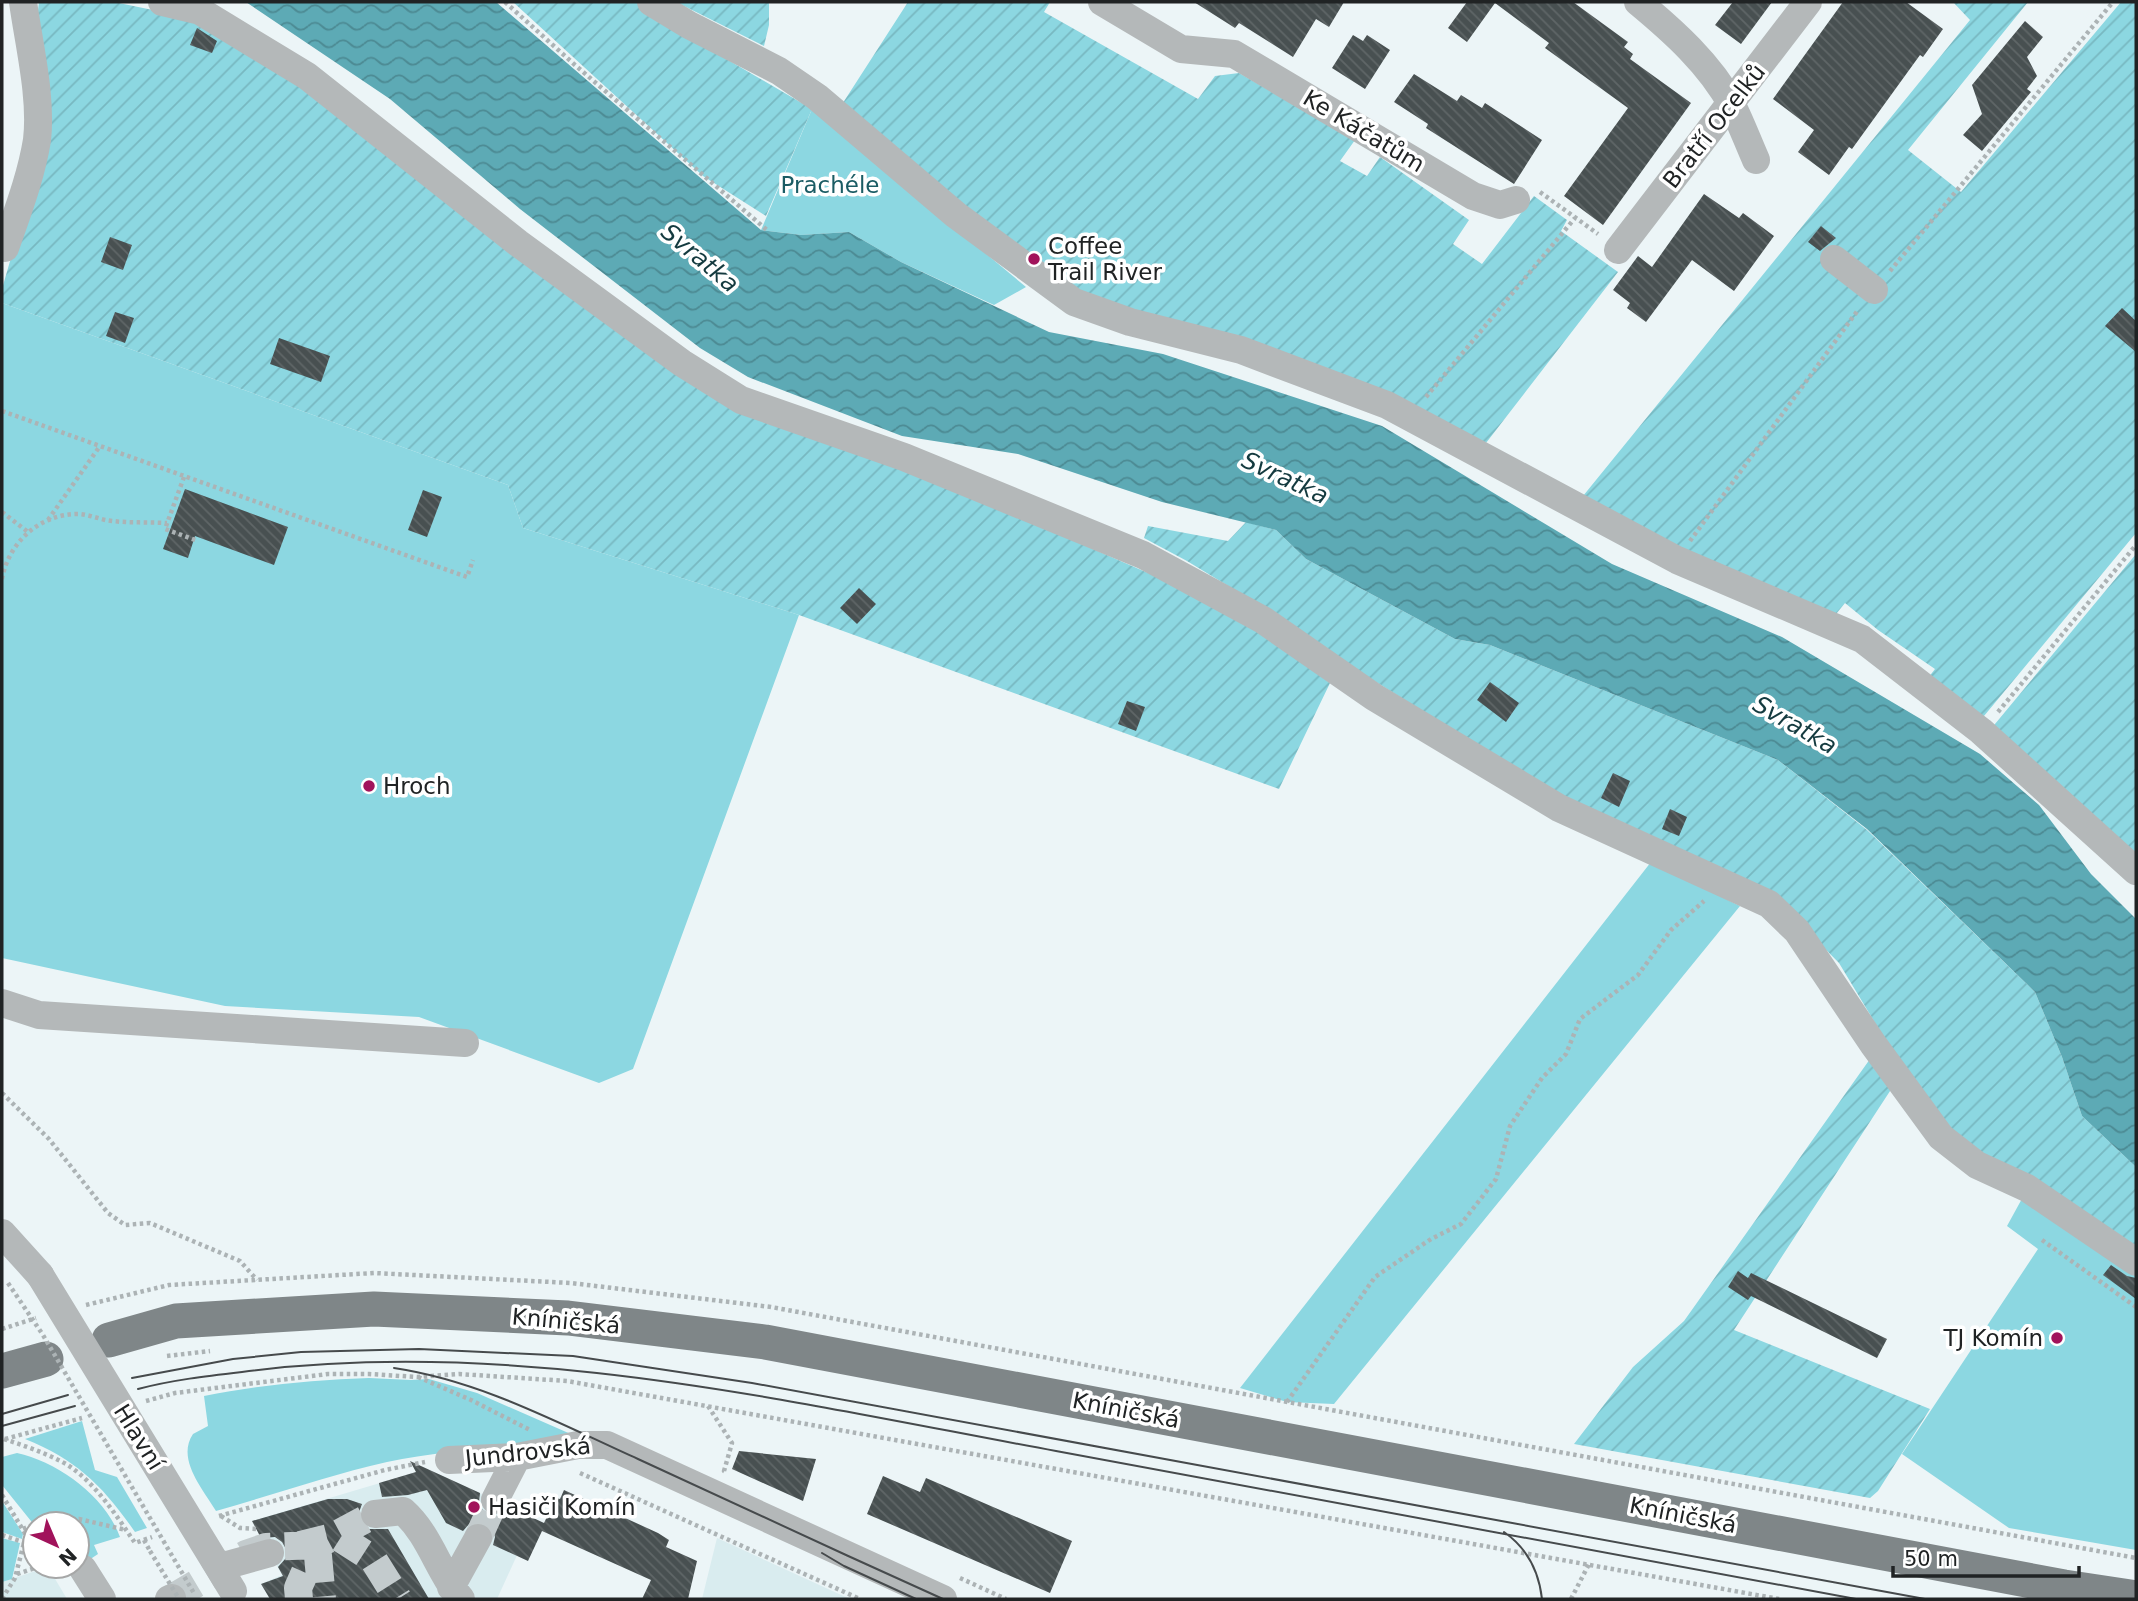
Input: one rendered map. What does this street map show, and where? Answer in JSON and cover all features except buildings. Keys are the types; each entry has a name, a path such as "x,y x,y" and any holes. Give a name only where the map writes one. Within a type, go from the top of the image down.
{"main road":[{"name":"Kníničská","path":"109,1340 176,1321 374,1308 568,1318 765,1342 2036,1582 2136,1598"},
{"path":"2,1371 46,1359"}],"street":[{"path":"5,248 27,183 37,139 36,93 23,2"},
{"path":"162,2 200,11 307,76 518,243 682,363 741,400 904,457 1143,555 1263,620 1374,697 1559,808 1769,904 1797,931 1941,1137 1977,1165 2026,1188 2136,1262"},
{"path":"651,2 689,25 779,71 817,97 956,215 1074,302 1130,322 1241,350 1387,405 1677,560 1862,639 1981,731 2136,871"},
{"name":"Ke Káčatům","path":"1101,2 1181,49 1234,54 1473,196 1500,205 1516,200"},
{"path":"1638,2 1665,24 1703,64 1732,104 1756,160"},
{"name":"Bratří Ocelků","path":"1618,250 1808,2"},
{"path":"1834,259 1874,290"},
{"path":"2,1003 39,1015 465,1043"},
{"name":"Hlavní","path":"2,1233 40,1275 230,1586"},
{"name":"Jundrovská","path":"449,1460 517,1457 561,1459 578,1445 607,1445 950,1588"},
{"path":"495,1500 517,1457"},
{"path":"375,1514 403,1511 418,1524 456,1593"},
{"path":"456,1593 478,1538"},
{"path":"230,1586 266,1542"},
{"path":"90,1580 102,1599"}],"path":[{"path":"505,2 766,230"},
{"path":"1516,200 1528,192 1537,191 1618,250"},
{"path":"1409,417 1576,218"},
{"path":"2,411 467,577 473,560"},
{"path":"47,521 100,446"},
{"path":"184,477 165,529 198,541"},
{"path":"2,512 28,532"},
{"path":"2,579 11,554 28,532 47,521 77,514 109,521 167,523"},
{"path":"1981,731 2136,545"},
{"path":"1287,1402 1375,1277 1431,1239 1461,1224 1496,1178 1510,1126 1542,1078 1566,1054 1580,1018 1638,975 1671,930 1724,884"},
{"path":"2,1093 49,1139 108,1213 125,1225 150,1223 240,1261 257,1280"},
{"path":"2042,1240 2136,1307"},
{"path":"8,1283 43,1335 179,1598"},
{"path":"2,1329 23,1322"},
{"path":"163,1357 198,1352"},
{"path":"145,1401 175,1393 328,1374 417,1377 459,1374 567,1381 1779,1599"},
{"path":"417,1377 525,1426 561,1459 860,1599"},
{"path":"707,1406 732,1443 724,1471 736,1476"},
{"path":"2,1438 82,1418"},
{"path":"2,1438 67,1465 99,1494 135,1543 152,1537"},
{"path":"2,1495 21,1526"},
{"path":"220,1516 240,1528 254,1528 266,1542"},
{"path":"91,1522 127,1531"},
{"path":"2,1535 21,1540"},
{"path":"144,1540 179,1598"},
{"path":"2,1599 16,1574 21,1553"},
{"path":"1570,1599 1589,1564"},
{"path":"16,1574 21,1572"},
{"path":"950,1588 1006,1599"}],"shaded area":[{"path":"427,1469 534,1518 497,1599 270,1599 261,1584 282,1575 252,1521"},
{"path":"717,1538 850,1599 702,1599"},
{"path":"21,1576 21,1580 56,1580 67,1599 2,1599 2,1582"}],"green space":[{"path":"39,2 114,2 206,21 305,79 654,351 902,466 1155,576 1263,634 1330,683 1279,789 799,615 523,528 508,485 2,303 2,289 44,143 35,34"},
{"path":"513,2 639,2 675,29 812,109 766,216 703,176"},
{"path":"676,2 769,2 769,25 764,46"},
{"path":"908,2 1050,2 1044,12 1198,99 1215,76 1239,73 1355,140 1340,161 1367,176 1380,157 1469,220 1453,244 1482,264 1534,196 1567,220 1561,231 1618,272 1486,443 1078,298 839,109"},
{"path":"1953,2 2028,2 1908,150 1961,192 2121,2 2136,2 2136,533 1979,722 1928,678 1935,669 1878,630 1845,603 1832,619 1707,564 1583,496 1970,20"},
{"name":"Prachéle","path":"812,109 1026,287 994,305 901,262 849,232 801,235 761,230"},
{"name":"Hroch","path":"2,303 508,485 523,528 799,615 633,1069 599,1083 419,1017 225,1006 2,958"},
{"path":"1246,522 1276,530 1306,559 1455,639 1490,645 1778,760 1867,830 2035,992 2062,1057 2082,1116 2136,1167 2136,1252 1948,1133 1898,1061 1839,963 1779,902 1556,794 1323,649 1273,613 1144,538 1148,526 1228,541"},
{"path":"2136,554 2136,863 1990,730"},
{"path":"1651,862 1740,906 1334,1404 1287,1402 1240,1388"},
{"path":"1870,1059 1892,1088 1734,1330 1930,1409 1878,1491 1870,1498 1574,1444 1633,1367 1684,1321"},
{"name":"TJ Komín","path":"2024,1195 2136,1268 2136,1550 2009,1528 1902,1454 2038,1249 2007,1226"},
{"path":"369,1378 429,1379 477,1393 573,1435 387,1462 216,1511 189,1464 189,1444 193,1434 208,1426 204,1396 286,1384"},
{"path":"82,1421 95,1470 117,1477 147,1528 135,1532 112,1501 87,1476 60,1456 25,1439"},
{"path":"17,1453 64,1473 92,1495 113,1522 120,1537 94,1545 98,1554 91,1559 91,1510 22,1510 2,1485 2,1457"},
{"path":"2,1501 21,1531 21,1539 2,1532"},
{"path":"2,1538 20,1543 12,1579 2,1582"}],"water":[{"name":"Svratka","path":"246,2 496,2 761,230 801,235 849,232 901,262 1049,332 1163,354 1382,426 1612,564 1782,637 1980,754 2039,805 2091,874 2136,919 2136,1167 2082,1116 2062,1057 2035,992 1867,829 1778,760 1490,645 1455,639 1306,559 1276,530 1162,502 1018,454 902,436 748,377 700,348 520,209 390,99"}],"tunnel":[{"path":"478,1538 495,1500"},
{"path":"299,1599 298,1588 317,1545 375,1514"},
{"path":"300,1545 337,1536 373,1559 398,1599"},
{"path":"172,1598 246,1554 266,1547 317,1545 322,1599"}],"tram line":[{"path":"132,1378 233,1359 301,1352 419,1349 573,1356 752,1383 1925,1599"},
{"path":"138,1389 216,1375 344,1363 447,1362 549,1368 651,1380 855,1413 1856,1599"},
{"path":"394,1368 458,1383 519,1405 943,1599"},
{"path":"2,1414 68,1395"},
{"path":"2,1426 75,1406"},
{"path":"1504,1532 1519,1545 1530,1561 1538,1579 1542,1599"},
{"path":"822,1553 916,1599"}],"place":[{"name":"Coffee Trail River","path":"1034,259"},
{"name":"Hroch","path":"369,786"},
{"name":"TJ Komín","path":"2057,1338"},
{"name":"Hasiči Komín","path":"474,1507"}]}
